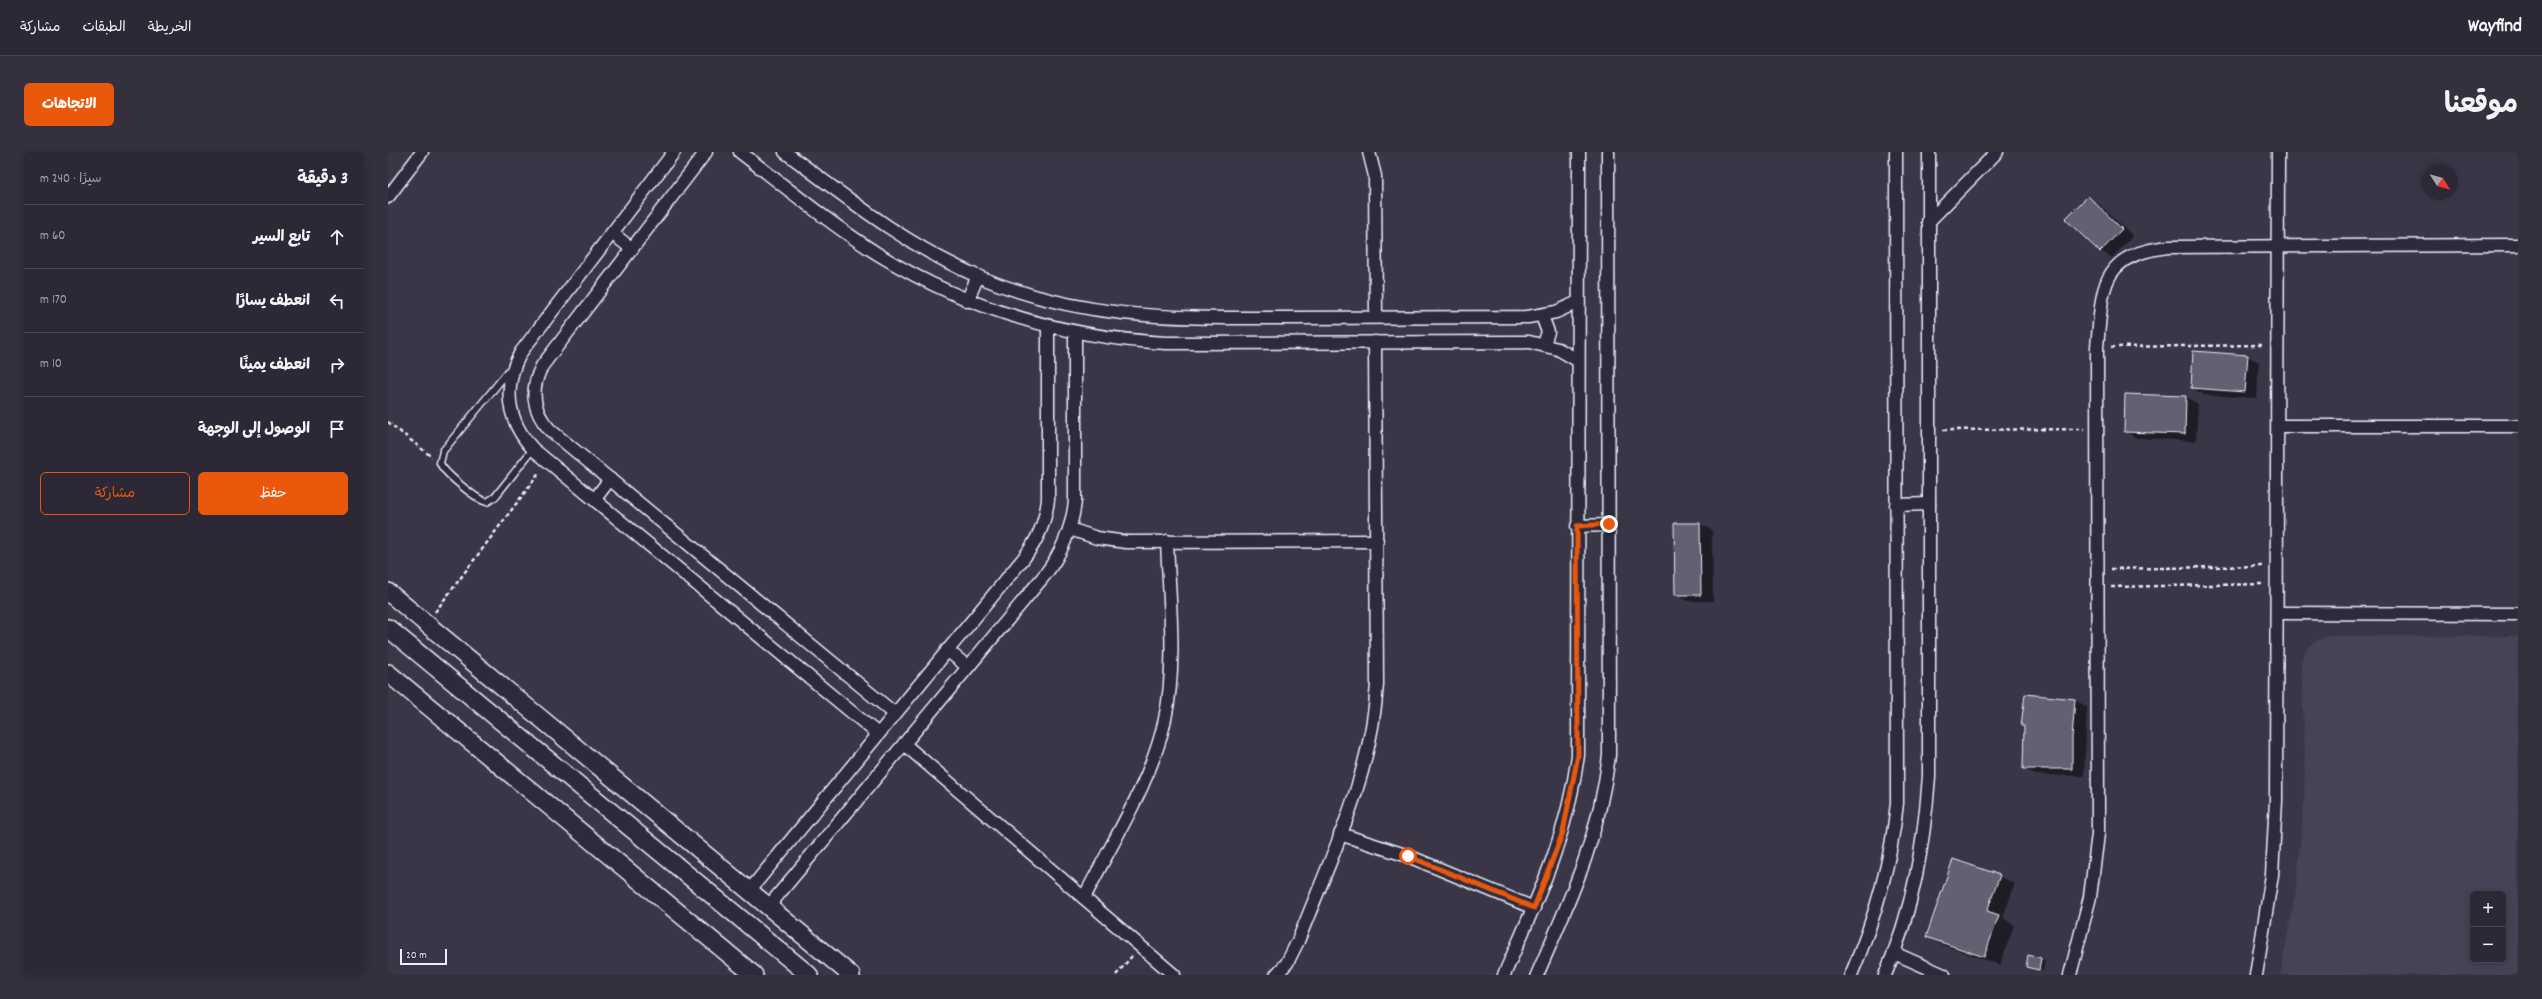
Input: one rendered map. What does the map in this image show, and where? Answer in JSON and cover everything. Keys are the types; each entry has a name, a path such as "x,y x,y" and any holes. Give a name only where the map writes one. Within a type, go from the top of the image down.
{"main road":[{"path":"388,592 851,975"},
{"path":"388,628 809,975"},
{"path":"388,673 754,975"}],"street":[{"path":"388,197 422,152"},
{"path":"674,152 515,362 509,385 510,409 519,431 533,449 878,734"},
{"path":"706,152 542,366 534,388 534,404 544,425 895,714"},
{"path":"740,152 880,255 927,282 967,301 1048,327 1075,333 1130,341 1166,343 1375,342 1544,344 1558,349 1577,360"},
{"path":"786,152 894,232 927,252 978,276 1026,294 1067,305 1136,316 1376,317 1542,316 1556,312 1578,302"},
{"path":"1370,152 1376,176 1376,317"},
{"path":"1504,975 1534,908 1563,832 1578,755 1578,152"},
{"path":"1537,975 1585,864 1605,783 1610,728 1608,152"},
{"path":"1851,975 1877,910 1890,857 1895,824 1898,776 1896,152"},
{"path":"1885,975 1909,909 1917,877 1927,811 1929,776 1928,152"},
{"path":"1928,222 1997,152"},
{"path":"2256,975 2268,912 2275,837 2278,613 2278,152"},
{"path":"612,233 632,249"},
{"path":"2070,975 2089,904 2098,834 2099,569 2096,430 2097,347 2104,285 2112,271 2125,259 2149,249 2168,247 2518,245"},
{"path":"967,301 978,276"},
{"path":"1542,316 1548,326 1544,344"},
{"path":"749,891 1031,548 1043,525 1048,500 1048,327"},
{"path":"768,907 1053,564 1070,529 1075,501 1075,333"},
{"path":"1276,975 1293,952 1340,834 1367,760 1375,716 1377,684 1377,541 1375,342"},
{"path":"2278,426 2518,426"},
{"path":"595,499 610,480"},
{"path":"1896,505 1929,504"},
{"path":"1577,526 1609,524"},
{"path":"1070,529 1111,540 1377,541"},
{"path":"1084,898 1146,775 1165,719 1170,674 1167,541"},
{"path":"2278,613 2518,614"},
{"path":"947,650 968,667"},
{"path":"904,744 1174,975"},
{"path":"1340,834 1408,856 1534,908"},
{"path":"1894,953 1944,975"}],"lane":[{"path":"515,362 443,451 440,463 444,470 478,499 487,502 495,497 533,449"}],"path":[{"path":"2097,347 2278,344"},
{"path":"388,422 440,463"},
{"path":"1929,430 2096,430"},
{"path":"426,624 548,460"},
{"path":"2099,569 2278,566"},
{"path":"2099,588 2278,584"},
{"path":"1116,975 1140,946"}],"shaded area":[{"path":"2329,636 2518,636 2518,975 2280,975 2296,889 2304,801 2305,758 2301,662 2308,647 2314,642"}],"building":[{"path":"2088,196 2122,229 2100,252 2065,219"},
{"path":"2193,351 2248,355 2245,392 2191,388"},
{"path":"2125,394 2186,396 2185,434 2124,432"},
{"path":"1674,523 1700,523 1701,595 1675,595"},
{"path":"2025,694 2075,699 2072,738 2072,769 2023,769 2024,726 2021,726"},
{"path":"1953,859 2000,875 1987,911 1999,915 1984,957 1926,937"},
{"path":"2028,955 2041,958 2039,970 2026,967"}],"route":[{"path":"1408,856 1534,908 1555,857 1563,832 1570,807 1578,755 1577,526 1609,524"}]}
